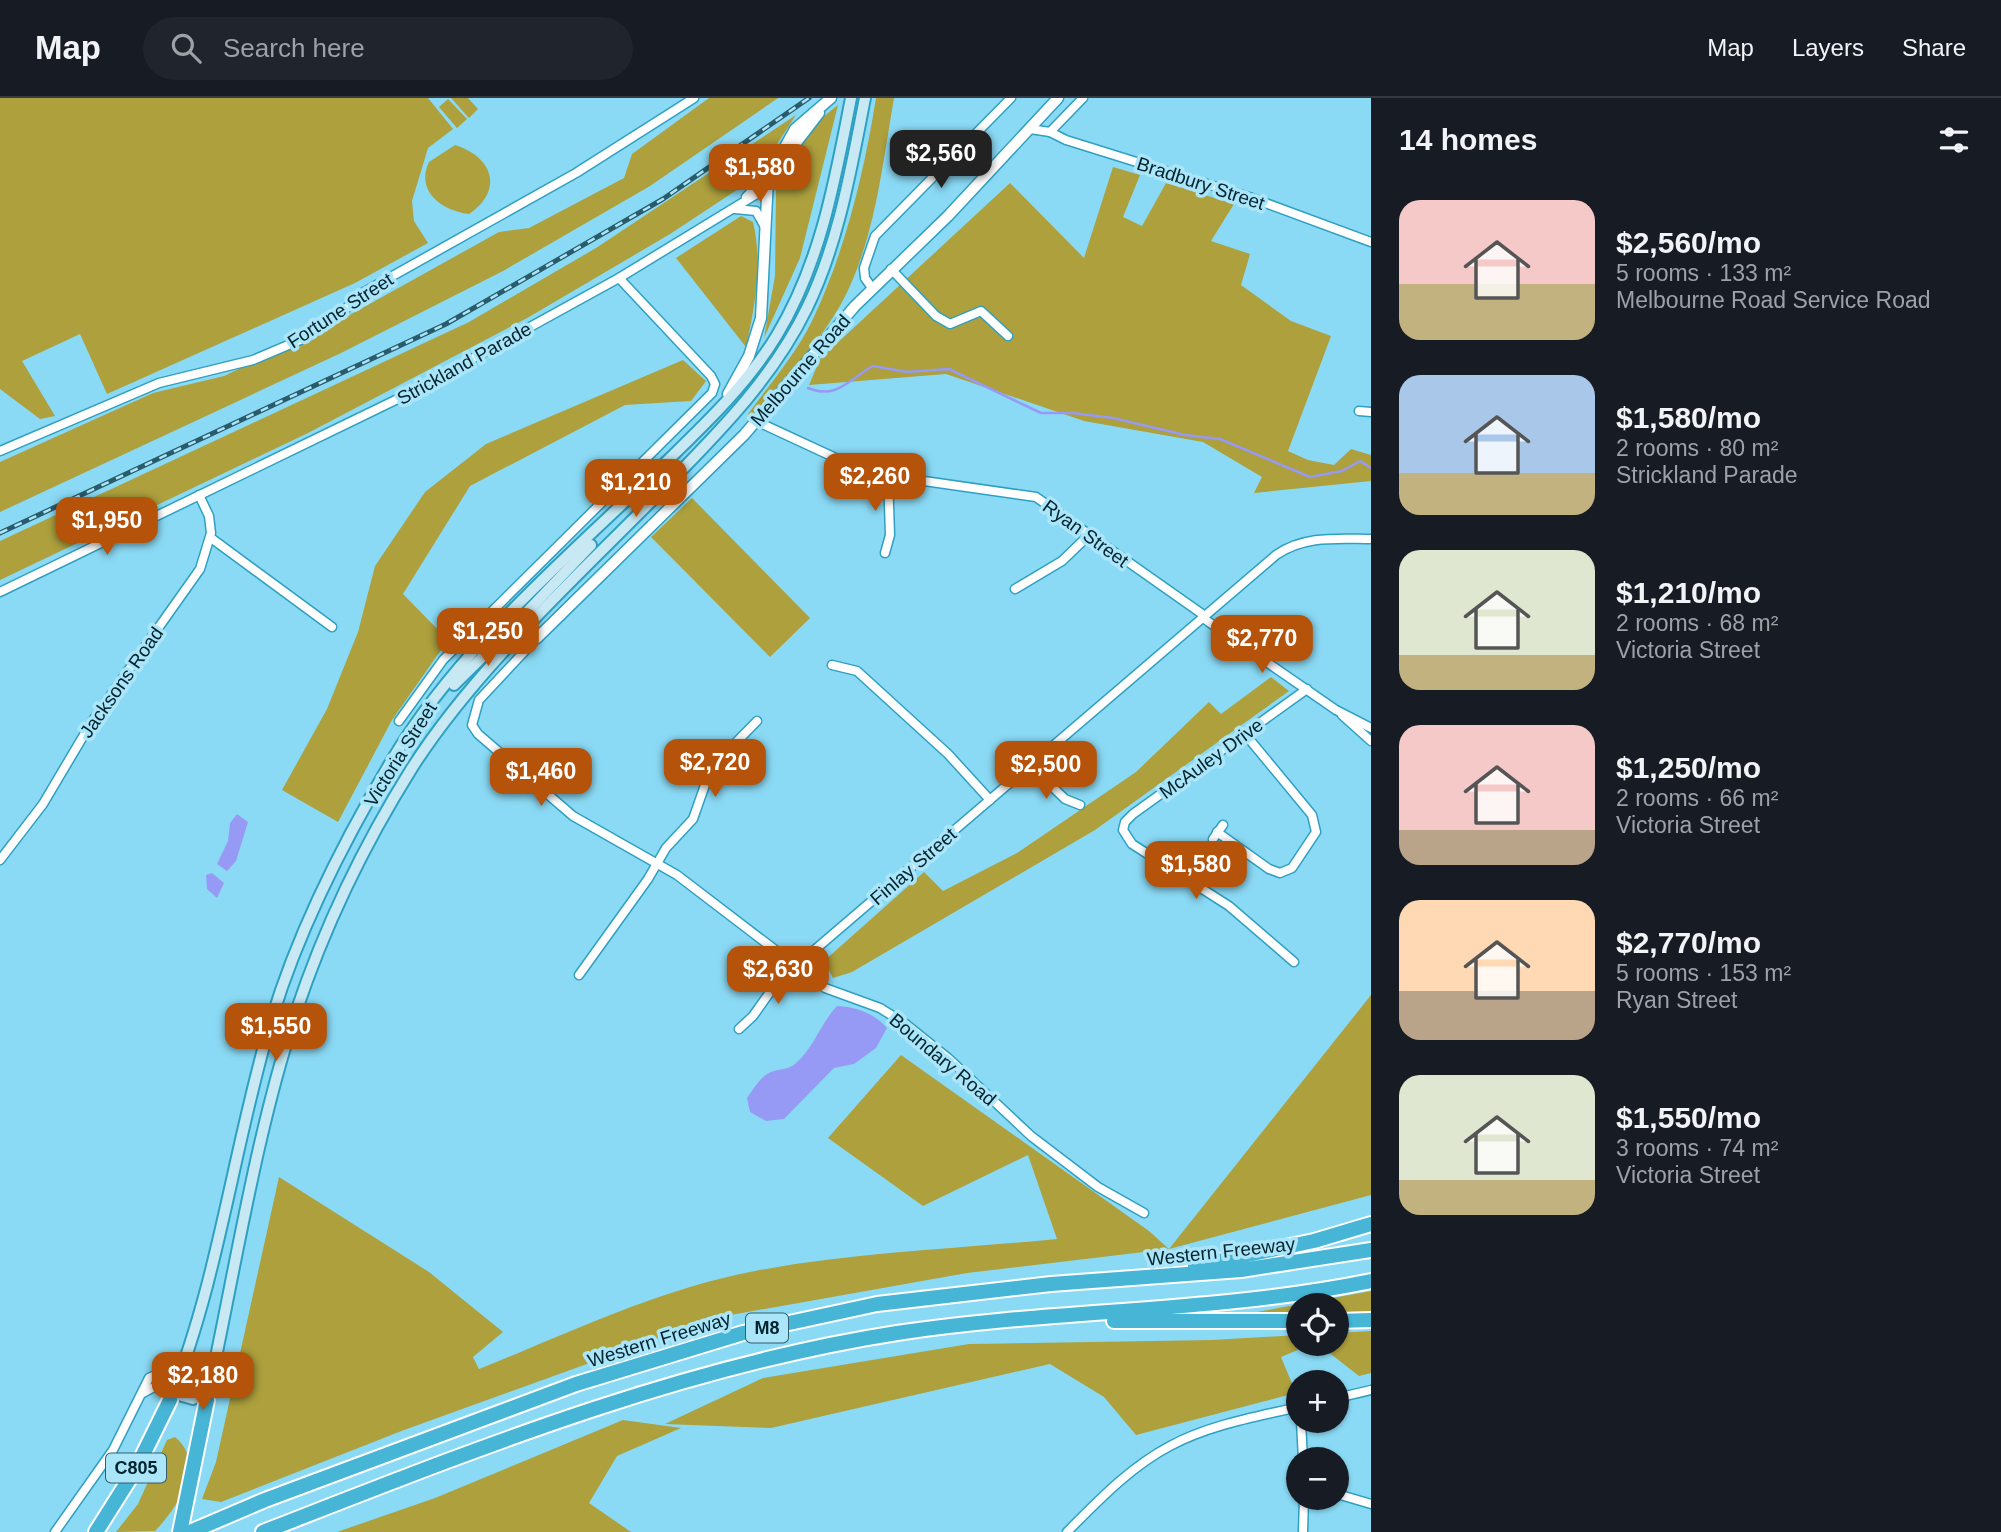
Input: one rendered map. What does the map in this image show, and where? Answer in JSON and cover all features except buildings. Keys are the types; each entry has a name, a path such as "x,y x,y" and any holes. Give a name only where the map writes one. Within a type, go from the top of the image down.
{"highway":[{"path":"1111,1282 1267,1252 1371,1224"},
{"name":"Western Freeway","path":"190,1532 402,1448 576,1384 694,1346 877,1304 1051,1284 1111,1282 1241,1270 1371,1250"},
{"name":"M8","path":"262,1532 551,1423 668,1385 818,1347 897,1333 1028,1317 1239,1302 1371,1280"},
{"path":"1028,1317 1160,1322 1286,1321"},
{"path":"1349,1321 1371,1320"},
{"name":"C805","path":"96,1532 137,1467 171,1397"},
{"name":"C805","path":"180,1532 207,1400"}],"main road":[{"name":"Victoria Street","path":"171,1397 181,1373 209,1277 262,1051 286,976 310,917 357,824 418,720 492,633 713,415 760,361 800,292 828,210 851,98"},
{"name":"Victoria Street","path":"207,1400 274,1090 296,1011 348,889 412,769 470,690 734,415 782,353 808,306 824,269 844,200 865,99"},
{"path":"526,631 523,621 530,608 685,443"},
{"path":"418,720 509,631 518,627 526,631"},
{"path":"171,1397 197,1398 205,1391 213,1376 181,1373"}],"street":[{"name":"Fortune Street","path":"0,451 159,383 253,360 299,340 338,315 364,292 576,173 694,98"},
{"name":"Strickland Parade","path":"721,216 752,192 773,167 795,129 832,98"},
{"name":"Strickland Parade","path":"0,592 410,393 619,278 765,189 777,177 800,135 832,98"},
{"path":"872,288 865,278 864,268 875,236 1011,98"},
{"name":"Melbourne Road","path":"472,717 482,695 756,421 872,288 948,216 1058,98"},
{"path":"1050,132 1083,98"},
{"name":"Bradbury Street","path":"1030,129 1050,132 1072,142 1252,198 1371,242"},
{"name":"Strickland Parade","path":"765,189 773,167"},
{"path":"713,415 739,376 757,337 765,293 765,189"},
{"path":"729,211 743,208 756,211 762,218 765,229"},
{"path":"891,269 936,316 950,324 981,311 1008,337"},
{"path":"399,721 443,660 708,399 715,384 708,372 619,278"},
{"path":"1359,411 1371,412"},
{"name":"Ryan Street","path":"756,421 868,473 1036,497 1336,710 1371,741"},
{"path":"885,554 890,534 888,476"},
{"path":"199,495 210,520 211,538 332,626"},
{"path":"1015,589 1062,561 1089,535"},
{"name":"Jacksons Road","path":"0,860 43,804 91,723 191,584 204,561 211,538"},
{"name":"Finlay Street","path":"739,1028 753,1016 795,963 1285,549 1314,540 1371,539"},
{"path":"526,631 537,638"},
{"path":"832,665 857,671 948,754 990,800"},
{"name":"McAuley Drive","path":"1294,961 1229,906 1142,851 1128,840 1124,832 1125,823 1133,814 1307,689"},
{"name":"Ryan Street","path":"1336,710 1371,728"},
{"name":"Boundary Road","path":"472,717 478,734 564,809 656,862 829,990 880,1008 907,1025 948,1058 1031,1136 1098,1187 1144,1213"},
{"path":"579,975 648,879 656,862 693,819 711,768 757,721"},
{"path":"1217,832 1271,870 1280,873 1292,868 1316,832 1312,815 1245,734"},
{"path":"1030,765 1065,799 1080,805"},
{"path":"55,1532 108,1458 140,1395 155,1374 181,1373"},
{"path":"140,1395 154,1387 171,1397"},
{"path":"1349,1395 1371,1390"},
{"path":"1067,1532 1124,1478 1173,1444 1209,1430 1286,1410"},
{"path":"1349,1498 1371,1504"},
{"path":"1303,1532 1304,1510"}],"shaded area":[{"path":"0,98 428,98 453,129 428,148 412,201 414,221 428,243 355,283 107,394 80,334 22,361 55,416 40,419 0,389"},
{"path":"451,98 468,98 478,109 469,118"},
{"path":"709,98 778,98 650,186 503,271 341,353 0,512 0,462 153,393 224,376 339,321 499,232 529,228 624,178 632,154"},
{"path":"876,98 894,98 870,230 853,280 821,335 748,421 748,414 806,333 824,295 852,212"},
{"path":"448,99 467,119 457,128 439,107"},
{"path":"838,105 800,258 764,338 775,276 776,190 797,150 823,117"},
{"path":"796,115 755,178 670,234 529,317 308,433 0,580 0,541 469,322 596,248"},
{"path":"455,145 478,157 489,175 487,195 469,214 441,204 428,190 426,182 429,162"},
{"path":"1113,167 1140,175 1123,217 1142,226 1166,183 1234,204 1211,241 1250,254 1241,285 1291,321 1331,336 1288,451 1308,460 1334,465 1351,449 1371,455 1371,481 1254,493 1262,477 1203,442 1084,421 946,374 809,385 820,359 1010,183 1084,258"},
{"path":"741,216 753,222 758,269 746,347 676,258"},
{"path":"683,360 706,381 691,401 625,405 470,486 403,594 448,640 392,720 338,822 282,790 327,709 358,632 375,566 425,492 486,444"},
{"path":"692,498 810,618 770,657 651,537"},
{"path":"1271,677 1289,691 1095,830 852,972 833,978 824,961 924,872 943,891 1017,853 1136,772 1209,702 1221,714"},
{"path":"1371,995 1371,1195 1169,1249"},
{"path":"901,1055 1149,1231 1169,1249 967,1273 714,1318 404,1430 221,1502 202,1499 216,1462 279,1177 429,1272 503,1332 473,1357 479,1369 649,1300 719,1279 830,1259 1057,1239 1028,1155 923,1206 828,1138"},
{"path":"1371,1291 1371,1313 1349,1314 1349,1295"},
{"path":"1286,1307 1286,1313 1257,1312"},
{"path":"1371,1331 1371,1373 1359,1376 1333,1356 1349,1356 1349,1332"},
{"path":"1286,1336 1286,1355 1281,1357 1286,1370 1286,1396 1136,1435 1104,1397 1050,1364 771,1428 665,1424 763,1378 969,1344 1212,1340"},
{"path":"623,1420 681,1428 617,1456 589,1503 631,1532 337,1532 435,1498"},
{"path":"175,1437 185,1448 189,1460 186,1486 180,1498 155,1531 116,1532 138,1504 167,1440"}],"water":[{"path":"237,814 248,822 236,861 227,871 217,864 228,841 230,823"},
{"path":"212,873 224,883 217,898 207,889 206,875"},
{"path":"837,1006 864,1012 887,1028 876,1048 854,1064 834,1068 784,1119 766,1121 750,1112 747,1098 759,1082 766,1075 790,1067 802,1058"}],"waterway":[{"path":"808,388 818,391 835,390 873,366 907,372 949,369 1041,413 1073,413 1113,418 1185,435 1220,439 1310,477 1342,471 1360,461 1371,468"}],"railway":[{"path":"0,533 446,324 663,199 809,98"}]}
